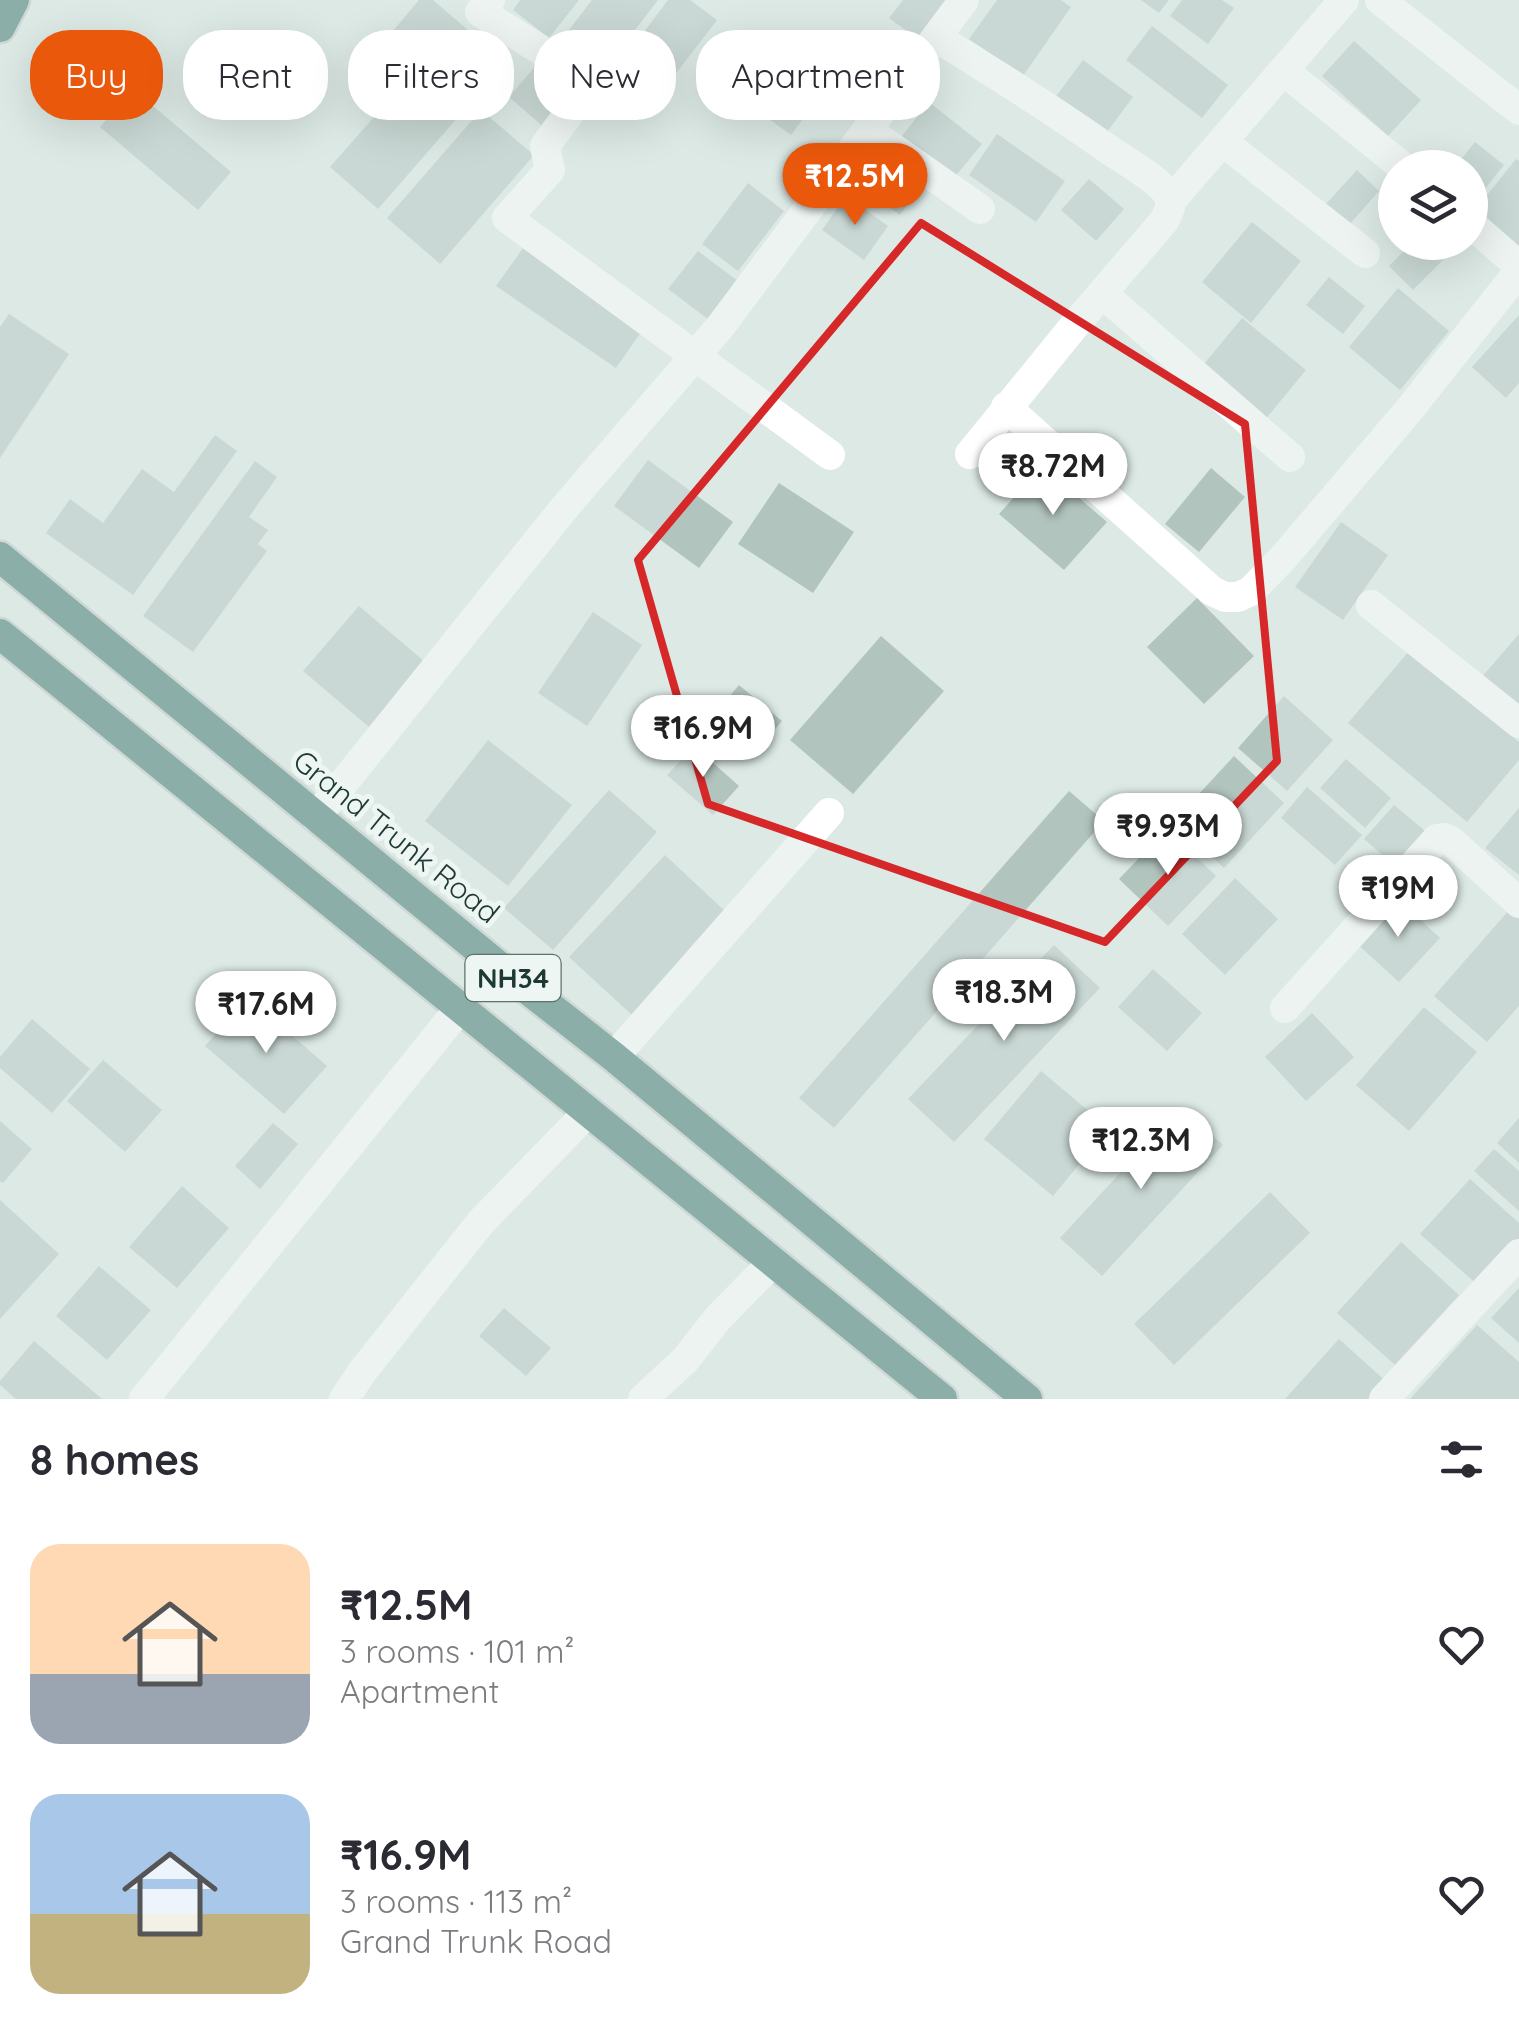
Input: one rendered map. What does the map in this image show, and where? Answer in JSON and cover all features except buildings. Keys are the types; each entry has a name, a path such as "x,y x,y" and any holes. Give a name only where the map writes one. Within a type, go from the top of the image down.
{"highway":[{"path":"0,27 14,0"},
{"name":"Grand Trunk Road","path":"0,557 1027,1399"},
{"name":"NH34","path":"0,634 942,1399"}],"street":[{"path":"490,0 480,12 592,82 545,146 550,170 507,218 830,455"},
{"path":"940,34 964,0"},
{"path":"1170,202 1344,0"},
{"path":"1380,0 1519,110"},
{"path":"940,40 1130,164 1166,192 1170,202 1164,221 970,454"},
{"path":"1284,72 1382,150"},
{"path":"316,816 565,507 720,326 875,120"},
{"path":"867,130 980,209"},
{"path":"1223,142 1365,253"},
{"path":"1006,407 1212,591 1238,598 1251,591 1284,558 1409,410 1519,268 1488,240"},
{"path":"1102,293 1290,457"},
{"path":"1371,606 1519,723"},
{"path":"614,1057 829,813"},
{"path":"1285,1008 1437,838 1451,841 1519,903"},
{"path":"144,1399 460,1008"},
{"path":"344,1399 481,1222 588,1112"},
{"path":"1384,1399 1519,1254"},
{"path":"643,1399 686,1360 718,1318 773,1262"}],"highlighted area":[{"path":"921,223 1245,424 1277,761 1105,942 708,804 638,560"}]}
